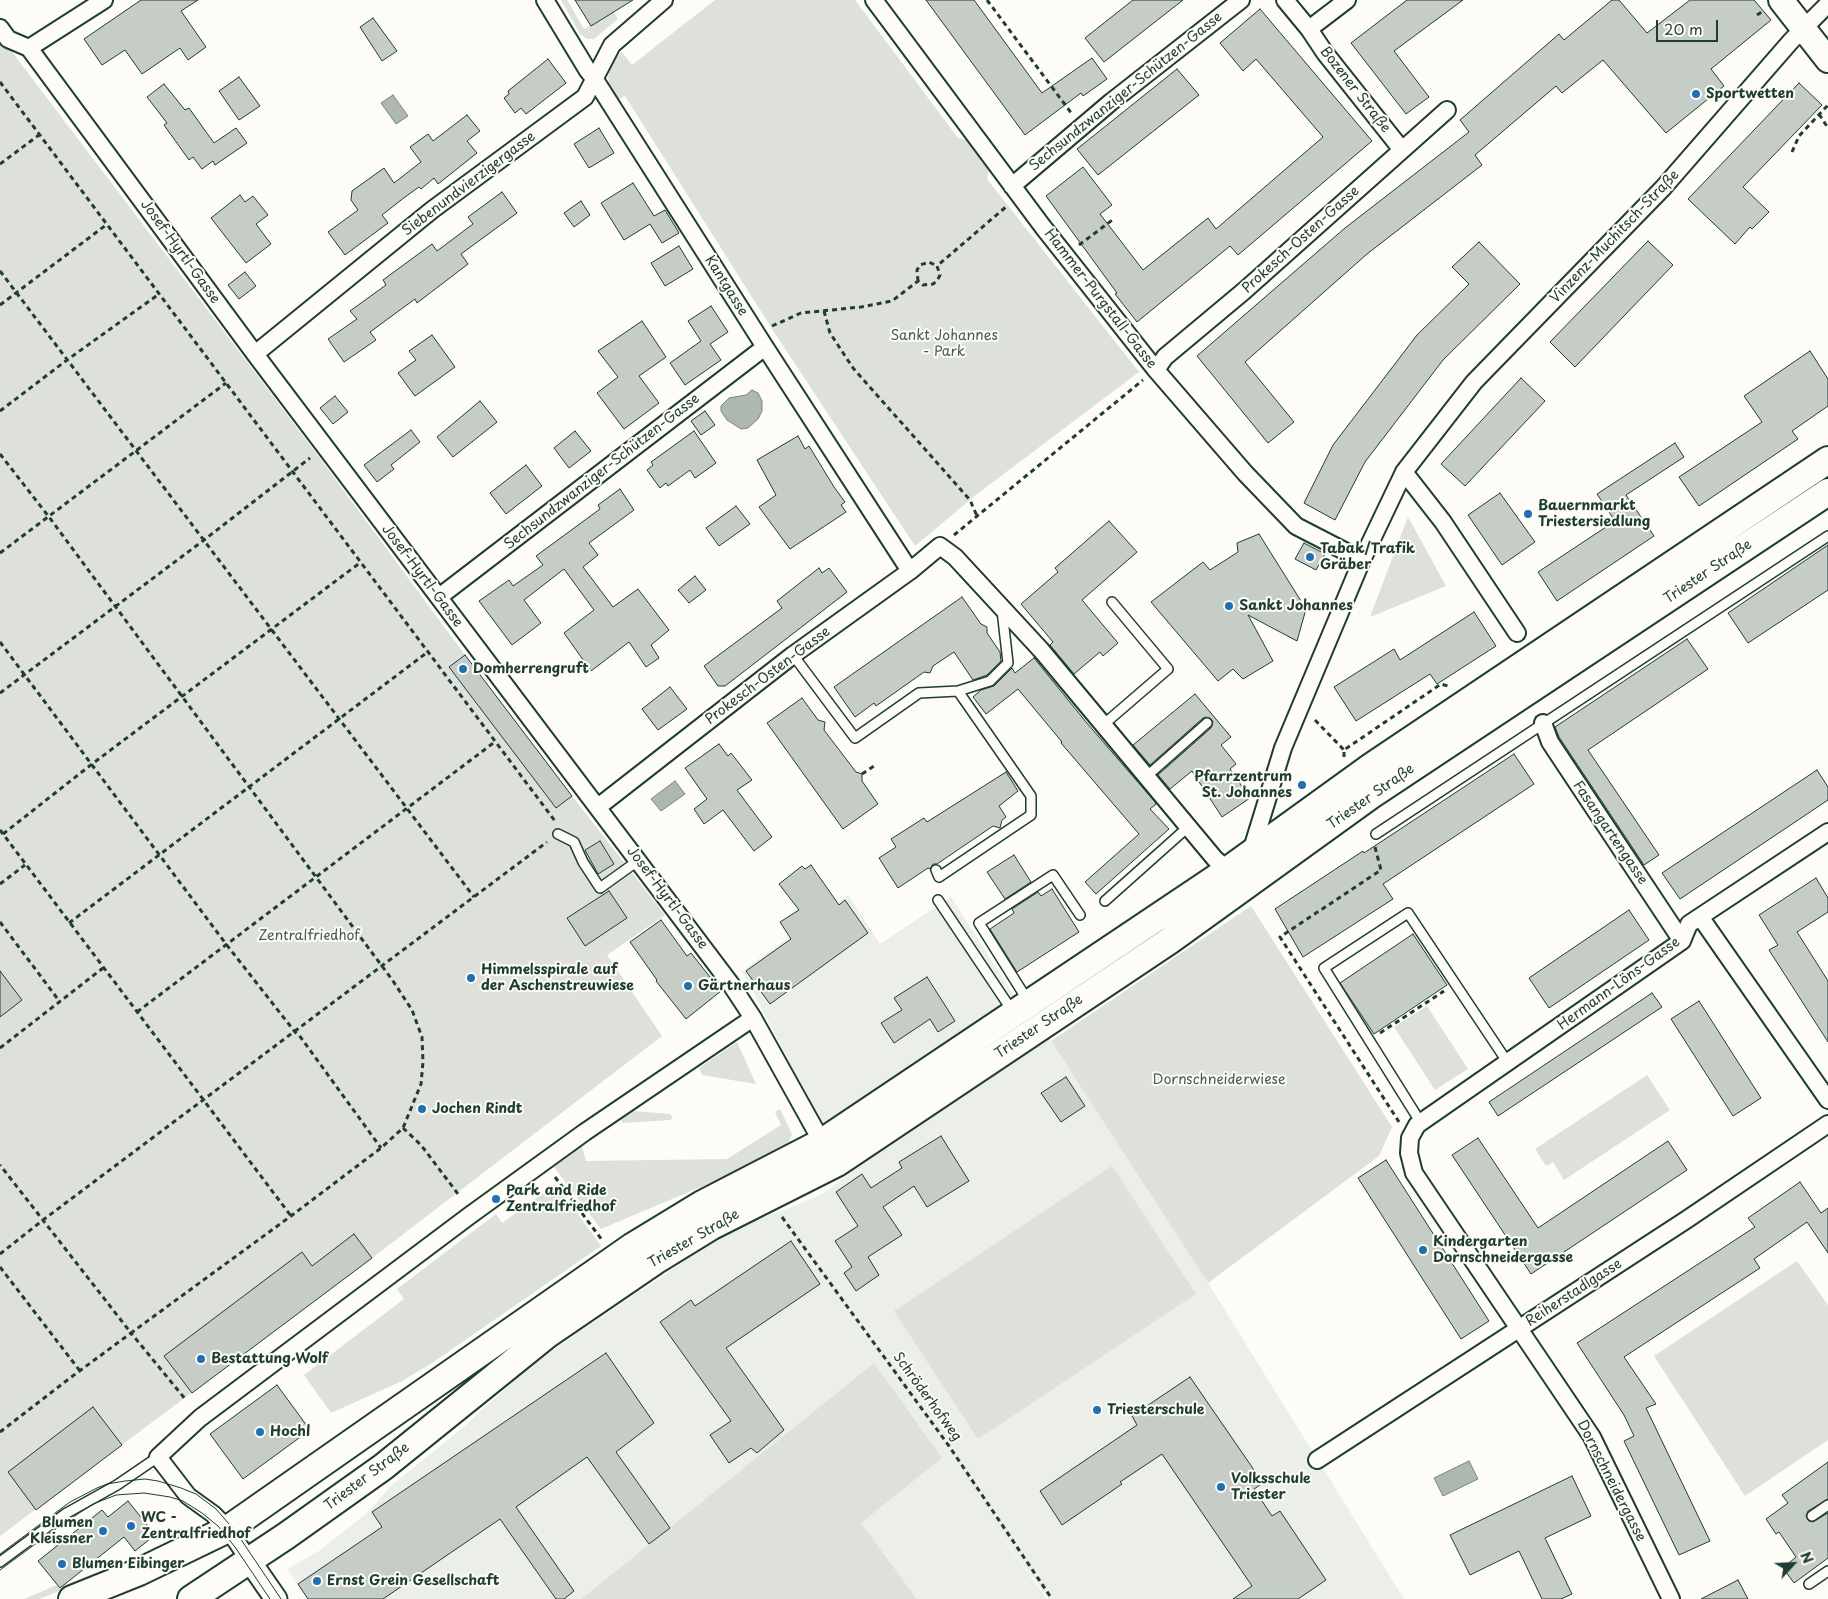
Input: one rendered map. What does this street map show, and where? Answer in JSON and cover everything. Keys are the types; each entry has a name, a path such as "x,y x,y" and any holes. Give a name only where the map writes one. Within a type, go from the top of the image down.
{"main road":[{"path":"1772,6 1804,29 1828,60"},
{"name":"Triester Straße","path":"72,1599 139,1572 228,1529 639,1242 702,1204 822,1142 1228,870 1388,754 1828,460"},
{"name":"Triester Straße","path":"191,1599 286,1536 383,1467 548,1334 655,1261 712,1226 836,1163 1169,940 1370,796 1823,500"}],"street":[{"path":"30,48 104,0"},
{"name":"Kantgasse","path":"545,0 588,71 910,570"},
{"name":"Siebenundvierzigergasse","path":"255,354 432,210 585,97 612,45 664,0"},
{"name":"Hammer-Purgstall-Gasse","path":"874,0 1012,186 1156,370 1245,473 1296,526 1362,560"},
{"name":"Sechsundzwanziger-Schützen-Gasse","path":"1012,186 1111,102 1241,0"},
{"path":"1285,0 1309,29 1347,0"},
{"name":"Vinzenz-Muchitsch-Straße","path":"1251,852 1283,748 1362,560 1404,472 1474,382 1663,188 1787,45 1828,4"},
{"name":"Josef-Hyrtl-Gasse","path":"0,28 8,39 30,48 255,354 639,860 730,983 753,1018 822,1142"},
{"name":"Bozener Straße","path":"1309,29 1325,53 1402,150"},
{"name":"Prokesch-Osten-Gasse","path":"1156,370 1165,357 1244,292 1447,110"},
{"name":"Sechsundzwanziger-Schützen-Gasse","path":"439,597 761,341"},
{"path":"1404,472 1444,522 1517,633"},
{"path":"940,546 955,557 1041,650 1215,860 1228,870"},
{"name":"Prokesch-Osten-Gasse","path":"598,807 793,655 940,546"},
{"name":"Fasangartengasse","path":"1543,723 1550,742 1682,941"},
{"name":"Hermann-Löns-Gasse","path":"1410,1138 1418,1125 1682,941 1689,924 1701,918 1828,832"},
{"path":"1701,918 1828,1100"},
{"path":"276,1599 228,1529 213,1514 188,1496 158,1457 200,1418 469,1216 585,1132 753,1018"},
{"name":"Reiherstadlgasse","path":"1317,1460 1694,1215 1828,1124"},
{"name":"Dornschneidergasse","path":"1410,1138 1408,1153 1414,1173 1592,1437 1671,1599"}],"lane":[{"path":"1376,834 1828,536"},
{"path":"1103,725 1168,669 1112,602"},
{"path":"793,655 855,738 919,693 958,691 990,681 1008,663 1002,607"},
{"path":"936,870 939,877 1031,815 1032,796 958,691"},
{"path":"1147,776 1207,723"},
{"path":"1105,901 1188,827"},
{"path":"558,834 574,842 583,862 600,888 639,860"},
{"path":"1022,1009 978,923 1053,875 1080,915"},
{"path":"938,900 1022,1009"},
{"path":"1421,1123 1324,968 1408,913 1508,1063"},
{"path":"0,1562 65,1514 118,1485 158,1457"},
{"path":"1812,1516 1828,1505"},
{"path":"1809,1584 1828,1571"}],"path":[{"path":"987,0 1074,117"},
{"path":"1757,16 1772,6"},
{"path":"0,82 560,828 558,834 0,1254"},
{"path":"1792,152 1799,136 1828,105"},
{"path":"1818,114 1828,128"},
{"path":"0,164 39,135"},
{"path":"937,266 1008,205"},
{"path":"1074,249 1115,218"},
{"path":"0,305 106,225"},
{"path":"929,262 937,266 940,274 938,281 933,284 923,284 918,281 917,270 920,265 929,262"},
{"path":"0,271 474,897"},
{"path":"761,341 774,325 801,313 861,308 892,302 918,281"},
{"path":"0,410 160,294"},
{"path":"824,311 830,333 853,368 970,500 977,516"},
{"path":"940,546 1156,370"},
{"path":"0,553 226,382"},
{"path":"0,693 204,540 324,446"},
{"path":"0,454 49,517 382,966 412,1010 422,1037 423,1062 421,1084 403,1128 381,1148 0,1432"},
{"path":"3,834 92,764 361,562"},
{"path":"0,642 226,944 299,1035 381,1148"},
{"path":"69,923 428,651"},
{"path":"1344,750 1441,684 1455,688"},
{"path":"1312,716 1344,750 1344,759"},
{"path":"137,1012 496,741"},
{"path":"862,774 874,766"},
{"path":"0,830 291,1216"},
{"path":"0,884 25,865"},
{"path":"0,922 60,1002"},
{"path":"0,1048 104,968"},
{"path":"1369,1040 1455,984"},
{"path":"403,1128 421,1145 458,1194"},
{"path":"544,1162 604,1242"},
{"path":"0,1165 186,1400"},
{"name":"Schröderhofweg","path":"779,1212 948,1446 1052,1599"},
{"path":"0,1267 80,1371"}],"shaded area":[{"path":"393,95 408,116 396,124 381,103"},
{"path":"752,390 758,393 762,401 762,411 758,419 748,428 741,429 727,420 721,411 721,406 729,398 746,395"},
{"path":"675,781 685,794 661,811 651,799"},
{"path":"848,895 880,944 951,897 1011,991 1051,1041 1208,1283 1404,1599 1049,1599 984,1513 1047,1599 917,1599 861,1523 874,1363 581,1599 308,1599 287,1569 319,1551 367,1513 391,1486 459,1431 525,1371 579,1332 737,1226 821,1195 848,1175 742,971"},
{"path":"1469,1461 1478,1479 1443,1496 1434,1478"}],"green space":[{"path":"561,0 567,0 584,29 614,12 618,19 594,39 587,39 580,34"},
{"name":"Sankt Johannes - Park","path":"715,0 855,0 958,138 967,140 989,170 987,179 1139,372 977,494 915,546 774,332 625,96 617,100 610,87 608,77 612,61 622,52 632,65"},
{"name":"Zentralfriedhof","path":"0,36 316,453 476,670 665,915 607,955 662,1036 372,1258 0,1536 0,1017 22,1000 0,971"},
{"path":"1408,517 1446,586 1370,617"},
{"name":"Dornschneiderwiese","path":"1251,906 1392,1127 1379,1156 1208,1283 1051,1041"},
{"path":"1427,1006 1468,1069 1435,1090 1394,1027"},
{"path":"737,1042 756,1084 702,1075 699,1068"},
{"path":"1647,1075 1670,1110 1564,1180 1553,1162 1546,1166 1535,1149"},
{"path":"780,1109 792,1134 789,1142 736,1172 601,1229 554,1167 582,1146 586,1161 727,1159 781,1125 775,1112"},
{"path":"633,1111 670,1114 673,1117 670,1120 623,1123 620,1119 626,1113"},
{"path":"1112,1166 1196,1294 978,1439 894,1311"},
{"path":"556,1184 601,1246 432,1363 402,1381 331,1413 304,1375 404,1299 397,1289 496,1214 502,1223"},
{"path":"1797,1261 1828,1305 1828,1440 1745,1496 1654,1356"},
{"path":"874,1363 942,1458 861,1523 917,1599 581,1599"},
{"path":"57,1585 61,1590 39,1599 24,1599"}],"building":[{"path":"141,0 198,0 181,11 206,47 188,60 180,48 142,74 125,50 102,65 84,39"},
{"path":"575,0 633,0 591,26"},
{"path":"926,0 974,0 1042,93 1092,58 1107,79 1083,96 1081,93 1025,135"},
{"path":"1133,0 1183,0 1104,62 1085,38"},
{"path":"1407,0 1463,0 1394,51 1429,97 1406,114 1351,43"},
{"path":"1612,0 1619,0 1647,33 1690,0 1754,0 1771,20 1711,69 1724,86 1666,133 1603,60 1562,93 1556,86 1475,155 1482,165 1367,254 1245,362 1294,422 1268,443 1197,356 1345,228 1469,132 1460,120 1559,34 1564,40"},
{"path":"1260,9 1372,141 1238,255 1230,246 1137,322 1046,196 1083,167 1112,205 1100,214 1143,270 1208,218 1216,229 1323,137 1256,59 1243,71 1220,43"},
{"path":"373,18 397,51 382,61 360,27"},
{"path":"548,59 566,83 526,114 521,108 515,113 504,98 509,94 508,91"},
{"path":"1177,69 1199,95 1098,175 1077,149"},
{"path":"239,77 260,106 239,120 219,91"},
{"path":"1799,83 1822,105 1743,187 1769,212 1752,229 1750,227 1735,244 1688,199"},
{"path":"164,84 185,110 189,108 214,143 236,128 247,143 215,165 213,161 202,169 193,157 189,160 164,125 167,123 147,97"},
{"path":"467,115 480,131 467,141 477,153 438,184 434,178 421,189 419,187 405,197 382,215 388,223 345,255 328,232 358,210 351,200 352,191 384,168 394,183 421,162 410,147 428,134 433,141"},
{"path":"599,128 614,153 589,168 574,144"},
{"path":"633,183 654,216 665,210 679,233 662,243 650,224 624,240 601,203"},
{"path":"502,192 517,213 461,254 468,264 417,303 415,299 370,332 376,340 344,362 328,339 357,319 350,311 386,285 383,280 432,244 437,251 473,224 468,217"},
{"path":"240,195 245,202 253,196 268,215 256,224 271,244 246,263 211,218"},
{"path":"581,201 590,215 574,227 564,213"},
{"path":"1648,241 1673,265 1575,367 1550,342"},
{"path":"1479,242 1520,284 1443,360 1365,462 1335,520 1304,503 1333,445 1417,335 1469,284 1452,267"},
{"path":"679,246 693,269 665,286 651,263"},
{"path":"245,272 256,286 239,299 228,285"},
{"path":"711,306 728,332 710,344 721,360 685,385 670,363 701,341 688,321"},
{"path":"642,321 666,357 639,376 659,403 624,429 597,393 618,377 598,351"},
{"path":"432,335 455,367 415,396 398,373 416,360 409,351"},
{"path":"1810,351 1828,379 1828,406 1792,431 1798,439 1699,506 1679,477 1762,422 1744,396"},
{"path":"1521,378 1545,401 1465,486 1441,464"},
{"path":"335,396 348,412 333,424 320,408"},
{"path":"480,401 497,422 453,457 437,437"},
{"path":"705,411 715,425 701,435 691,421"},
{"path":"411,430 420,442 391,465 394,469 377,482 364,465"},
{"path":"575,431 591,451 569,468 554,448"},
{"path":"694,431 716,463 695,478 690,470 668,486 666,483 660,488 647,470 653,465 651,462"},
{"path":"798,436 805,449 809,446 845,502 841,505 846,512 790,549 759,507 776,495 757,460"},
{"path":"1675,443 1684,457 1626,495 1654,536 1557,601 1538,572 1615,521 1597,494"},
{"path":"526,465 542,486 506,514 490,493"},
{"path":"620,489 634,510 589,543 598,555 583,567 613,607 638,589 669,630 651,645 659,658 646,667 629,642 591,671 564,633 594,610 564,569 524,600 541,623 512,645 479,601 509,580 513,586 543,565 536,556 600,509 598,505"},
{"path":"1500,493 1535,542 1502,565 1468,515"},
{"path":"736,506 750,524 719,546 706,528"},
{"path":"1109,521 1137,552 1082,600 1118,643 1103,656 1100,652 1074,674 1050,645 1053,642 1021,604 1058,572 1055,568"},
{"name":"Sankt Johannes","path":"1259,534 1306,609 1297,641 1248,615 1273,661 1243,679 1233,669 1218,681 1151,602 1203,562 1210,570 1238,552 1237,543"},
{"name":"Tabak/Trafik Gräber","path":"1304,543 1325,554 1316,570 1295,559"},
{"path":"1828,545 1828,590 1748,643 1728,613"},
{"path":"819,568 822,573 829,568 847,592 725,686 718,686 704,666 782,608 777,601"},
{"path":"695,576 706,590 689,603 678,590"},
{"path":"962,597 981,624 987,627 987,633 1000,652 1001,661 987,675 973,680 954,652 933,666 930,673 924,672 876,706 874,703 855,717 834,687"},
{"path":"1474,612 1496,646 1437,684 1430,674 1356,721 1334,687 1394,649 1400,660"},
{"path":"1687,639 1708,669 1588,750 1659,855 1644,865 1559,737 1555,727"},
{"path":"465,655 572,796 556,808 449,667"},
{"path":"1034,658 1155,802 1156,804 1150,809 1169,829 1096,894 1085,882 1139,834 1061,743 1018,689 986,714 973,697 981,690 994,686 1012,668 1015,673"},
{"path":"670,687 687,709 658,730 642,709"},
{"path":"1195,694 1231,737 1221,745 1236,764 1230,769 1250,798 1222,817 1192,771 1170,789 1158,775 1211,728 1213,722 1211,719 1203,718 1150,765 1133,745"},
{"path":"802,698 818,720 825,722 824,730 856,772 862,774 862,781 878,804 843,829 767,723"},
{"path":"719,744 728,756 731,753 752,780 737,790 772,837 754,851 723,810 704,824 694,809 707,799 685,768"},
{"path":"1514,754 1534,784 1383,884 1393,899 1303,957 1275,909"},
{"path":"1817,770 1828,787 1828,800 1680,899 1662,873"},
{"path":"1006,772 1018,791 999,806 1006,817 1002,820 1000,828 993,826 937,864 933,864 930,869 928,868 898,888 879,858 896,847 891,839 924,818 927,822"},
{"path":"600,841 614,864 598,874 585,850"},
{"path":"1014,855 1031,882 1005,899 987,872"},
{"path":"811,865 839,905 845,900 868,933 770,1004 746,971 791,939 780,922 799,910 779,884 802,866 805,869"},
{"path":"1816,878 1828,898 1828,912 1797,932 1828,981 1828,1042 1769,950 1778,945 1759,915"},
{"path":"1052,889 1079,932 1017,972 990,929 1014,913 1012,909 1038,892 1041,896"},
{"path":"609,891 627,918 585,946 567,918"},
{"path":"1629,910 1649,940 1549,1008 1529,978"},
{"path":"661,920 687,956 691,953 721,991 686,1019 656,981 630,942"},
{"path":"1413,934 1447,985 1374,1034 1340,983"},
{"path":"0,971 22,1000 0,1017"},
{"path":"927,977 955,1021 938,1032 930,1019 894,1043 881,1023 902,1010 894,998"},
{"path":"1652,993 1662,1007 1498,1116 1489,1102"},
{"path":"1699,1001 1761,1098 1733,1116 1671,1019"},
{"path":"1066,1077 1085,1106 1061,1122 1041,1093"},
{"path":"941,1136 969,1181 927,1207 914,1186 883,1207 902,1235 868,1257 879,1275 856,1291 844,1273 852,1267 835,1241 858,1226 836,1192 862,1174 871,1188 902,1168 899,1162"},
{"path":"1478,1138 1538,1228 1668,1141 1687,1170 1531,1274 1452,1155"},
{"name":"Kindergarten Dornschneidergasse","path":"1386,1160 1489,1321 1461,1339 1358,1178"},
{"path":"1800,1182 1821,1213 1828,1208 1828,1253 1807,1222 1754,1259 1760,1268 1624,1357 1656,1404 1646,1408 1710,1541 1679,1555 1624,1441 1634,1436 1624,1415 1577,1343 1755,1227 1748,1218"},
{"path":"354,1234 372,1258 192,1393 164,1356 302,1252 312,1266"},
{"path":"791,1241 820,1284 726,1348 784,1430 757,1453 751,1448 729,1463 710,1435 731,1421 660,1322 691,1300 695,1306"},
{"path":"606,1353 654,1423 616,1452 670,1528 649,1544 587,1457 516,1507 574,1591 564,1599 556,1599 500,1519 383,1599 308,1599 298,1584 382,1527 372,1512"},
{"name":"Volksschule Triester","path":"1190,1377 1263,1483 1254,1489 1272,1516 1280,1511 1326,1580 1298,1599 1233,1599 1252,1586 1162,1454 1062,1525 1040,1491 1137,1425 1132,1416"},
{"name":"Hochl","path":"277,1385 310,1430 243,1479 210,1434"},
{"path":"93,1407 122,1445 36,1510 8,1472"},
{"path":"1828,1462 1828,1499 1808,1511 1806,1516 1809,1521 1813,1522 1828,1513 1828,1558 1794,1583 1783,1568 1796,1557 1779,1532 1776,1534 1766,1519 1788,1503 1782,1495"},
{"path":"1572,1476 1591,1516 1545,1538 1572,1594 1561,1599 1542,1599 1519,1551 1470,1575 1450,1535"},
{"path":"128,1501 155,1535 135,1551 124,1537 60,1588 38,1561 102,1510 108,1517"},
{"path":"1738,1580 1748,1599 1701,1599"}],"tram line":[{"path":"0,1554 70,1502 97,1488 125,1481 145,1479 158,1481 196,1494 216,1509 236,1532 281,1599"},
{"path":"0,1570 93,1504 116,1495 144,1493 183,1501 218,1526 235,1547 270,1599"}],"place":[{"name":"Sportwetten","path":"1696,94"},
{"name":"Bauernmarkt Triestersiedlung","path":"1528,514"},
{"name":"Tabak/Trafik Gräber","path":"1310,557"},
{"name":"Sankt Johannes","path":"1229,606"},
{"name":"Domherrengruft","path":"463,669"},
{"name":"Pfarrzentrum St. Johannes","path":"1302,785"},
{"name":"Himmelsspirale auf der Aschenstreuwiese","path":"471,978"},
{"name":"Gärtnerhaus","path":"688,986"},
{"name":"Jochen Rindt","path":"422,1109"},
{"name":"Park and Ride Zentralfriedhof","path":"496,1199"},
{"name":"Kindergarten Dornschneidergasse","path":"1423,1250"},
{"name":"Bestattung Wolf","path":"201,1359"},
{"name":"Triesterschule","path":"1097,1410"},
{"name":"Hochl","path":"260,1432"},
{"name":"Volksschule Triester","path":"1221,1487"},
{"name":"WC - Zentralfriedhof","path":"131,1526"},
{"name":"Blumen Kleissner","path":"103,1531"},
{"name":"Blumen Eibinger","path":"62,1564"},
{"name":"Ernst Grein Gesellschaft","path":"317,1581"}]}
